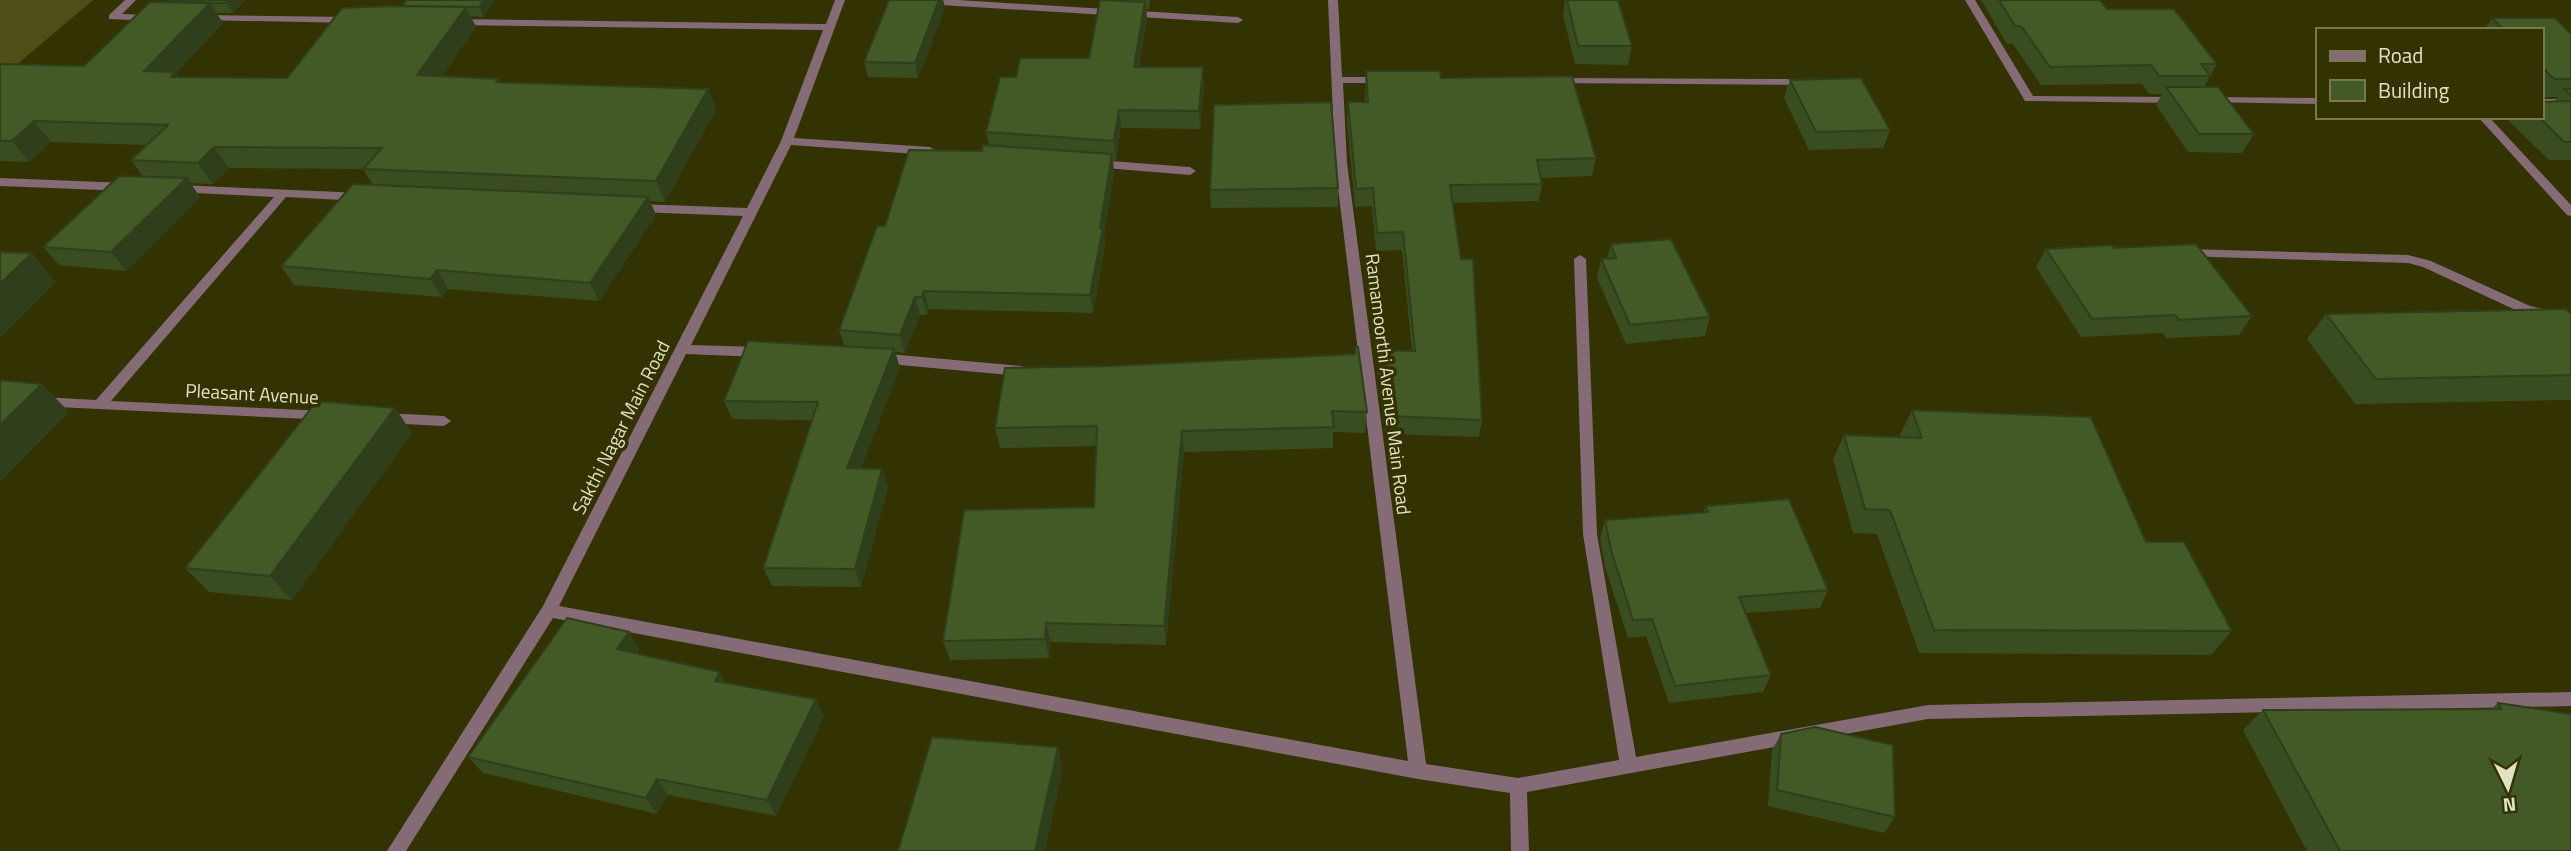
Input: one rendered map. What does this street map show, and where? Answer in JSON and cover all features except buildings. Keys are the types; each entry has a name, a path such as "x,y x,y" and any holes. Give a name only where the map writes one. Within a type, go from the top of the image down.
{"street":[{"path":"131,0 113,17 168,18"},
{"name":"Sakthi Nagar Main Road","path":"396,851 550,611 787,141 840,0"},
{"path":"908,0 1238,20"},
{"name":"Ramamoorthi Avenue Main Road","path":"1334,0 1341,163 1418,771"},
{"path":"1970,0 2029,99 2316,101"},
{"path":"195,18 361,20"},
{"path":"443,22 829,27"},
{"path":"1337,80 1392,80"},
{"path":"1544,81 1820,82"},
{"path":"2543,102 2571,102"},
{"path":"2485,119 2571,212"},
{"path":"787,141 940,152"},
{"path":"1079,163 1190,171"},
{"path":"0,182 135,188"},
{"path":"162,189 379,198"},
{"path":"99,405 283,194"},
{"path":"627,208 751,212"},
{"path":"2173,253 2408,259 2427,264 2527,310 2571,320"},
{"path":"1580,259 1590,534 1629,766"},
{"path":"681,349 774,352"},
{"path":"867,357 1031,372"},
{"name":"Pleasant Avenue","path":"25,401 334,416"},
{"path":"375,418 444,421"},
{"path":"550,611 1418,771 1518,786 1928,712 2571,699"},
{"path":"1518,786 1520,851"}],"shaded area":[{"path":"0,0 93,0 0,79"}]}
